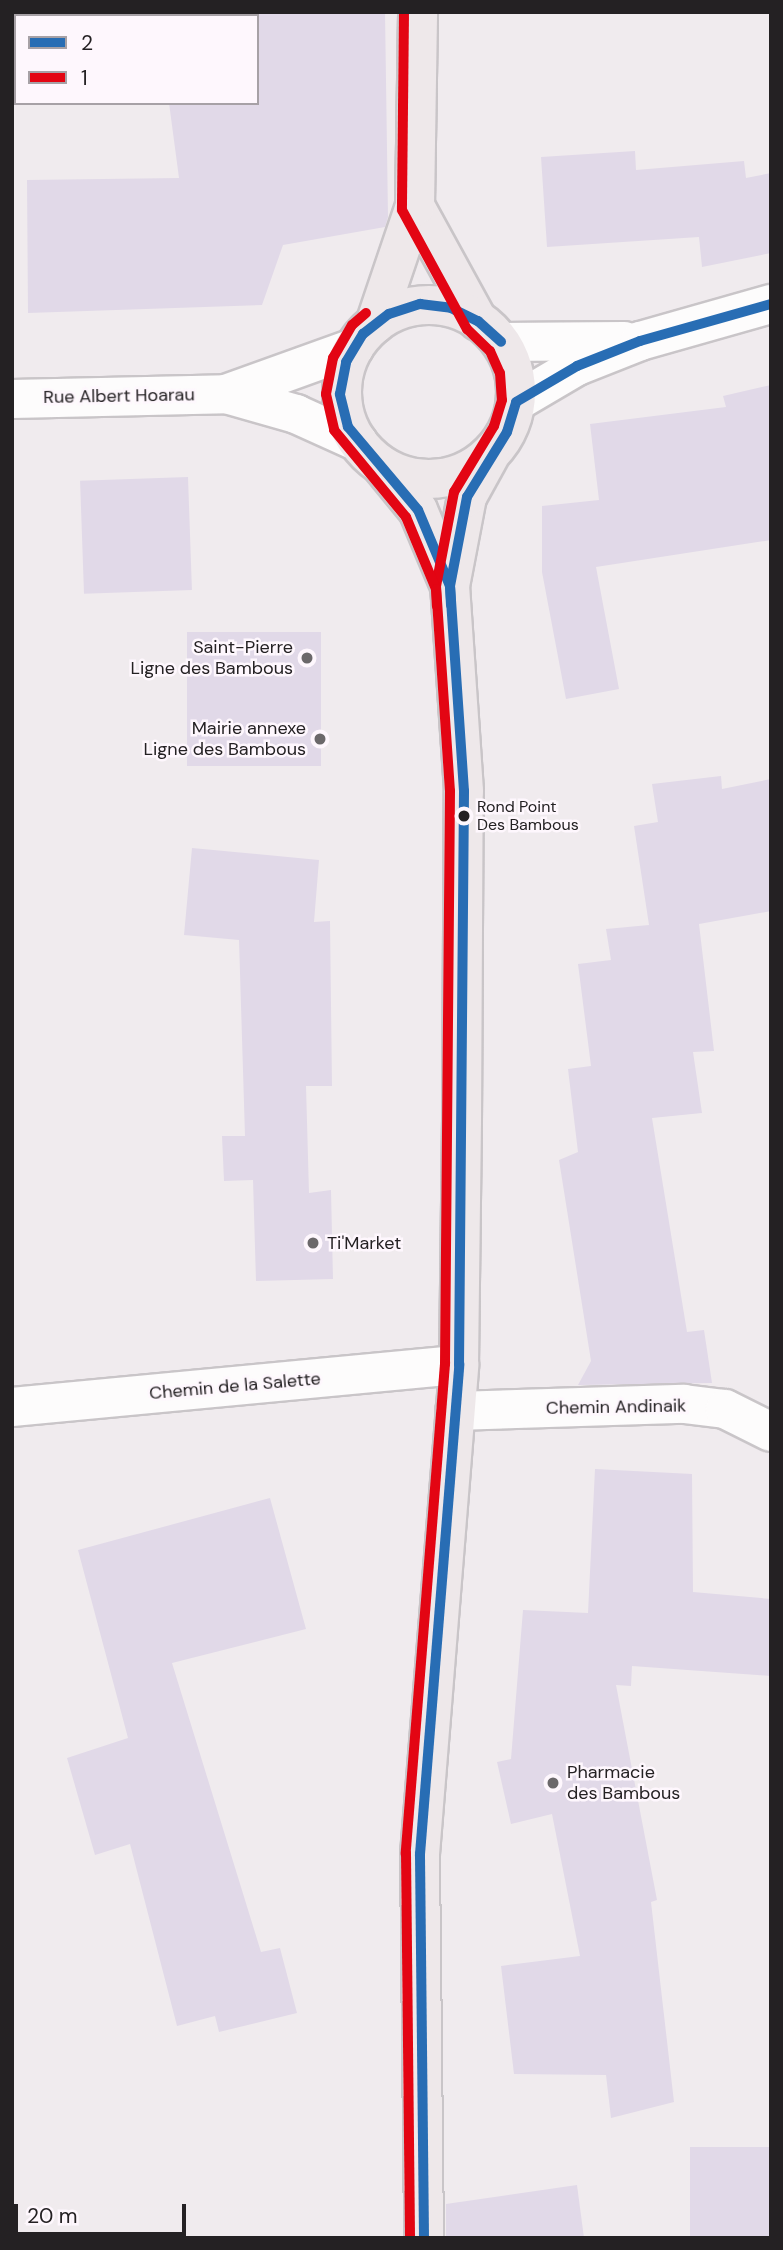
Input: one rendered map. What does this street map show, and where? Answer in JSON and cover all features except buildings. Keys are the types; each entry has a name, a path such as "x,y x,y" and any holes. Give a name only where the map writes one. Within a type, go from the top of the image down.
{"main road":[{"path":"365,336 415,206 418,12"},
{"path":"415,206 514,369 516,402 507,432 489,457 467,497 450,586 464,790 458,1365 420,1854 424,2238"},
{"path":"450,586 418,510 348,427 340,394 346,362 365,336 389,314 420,304 451,308 489,331"},
{"path":"370,453 397,475 431,480 462,474 489,457"}],"street":[{"path":"516,402 577,366 640,341 771,304"},
{"path":"489,331 640,341"},
{"name":"Rue Albert Hoarau","path":"226,394 365,336"},
{"name":"Rue Albert Hoarau","path":"12,398 226,394 296,414 370,453"},
{"name":"Chemin de la Salette","path":"12,1406 458,1365"},
{"name":"Chemin Andinaik","path":"455,1410 684,1404 725,1409 771,1432"}],"transit line":[{"name":"1","path":"404,12 402,210 467,329 490,351 500,373 502,400 494,426 454,492 436,586 450,791 445,1364 406,1853 410,2238"},
{"name":"2","path":"451,605 450,586 418,510 348,427 340,394 346,362 363,334 389,314 420,304 451,308 478,321 501,342"},
{"name":"2","path":"424,2238 420,1854 459,1365 464,791 450,586 467,497 507,432 516,402 577,366 640,341 771,304"},
{"name":"1","path":"366,313 352,325 333,358 326,394 334,430 406,517 436,589 437,606"}],"place":[{"name":"Saint-Pierre Ligne des Bambous","path":"307,658"},
{"name":"Mairie annexe Ligne des Bambous","path":"320,739"},
{"name":"Rond Point Des Bambous","path":"464,816"},
{"name":"Ti'Market","path":"313,1243"},
{"name":"Pharmacie des Bambous","path":"553,1783"}]}
